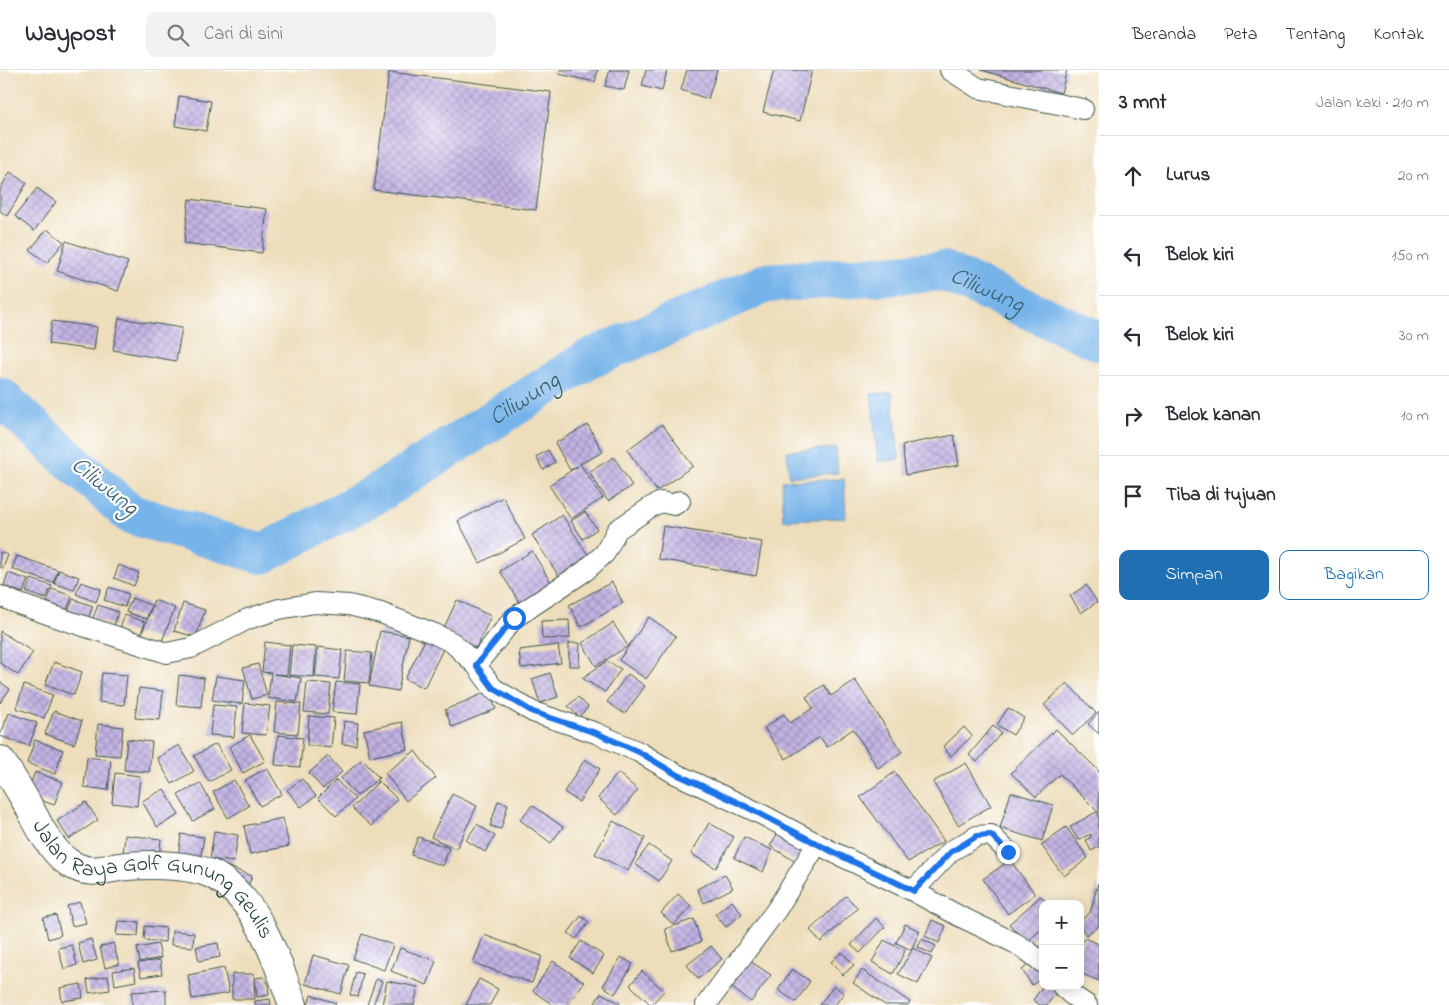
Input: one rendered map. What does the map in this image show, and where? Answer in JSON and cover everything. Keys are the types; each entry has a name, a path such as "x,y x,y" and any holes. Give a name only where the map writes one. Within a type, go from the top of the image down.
{"main road":[{"name":"Jalan Raya Golf Gunung Geulis","path":"0,760 15,781 49,843 68,862 82,870 97,871 124,866 160,865 198,870 216,876 233,890 246,904 266,937 293,1005"}],"street":[{"path":"950,70 978,88 1083,109"},
{"path":"476,665 514,618 585,571 605,553 617,530 661,502 674,505 680,501"},
{"path":"0,596 65,620 168,653 191,648 248,619 279,609 315,603 349,605 381,613 453,643 476,665 493,688 533,712 596,733 639,752 674,773 758,813 1022,947 1039,961"},
{"path":"914,891 951,852 977,836 991,835 1008,852"},
{"path":"706,1005 777,909 817,844"},
{"path":"1066,990 1087,1005"}],"water":[{"path":"892,392 899,459 878,462 871,394"},
{"path":"836,448 838,473 789,477 787,451"},
{"path":"844,479 846,518 783,520 782,481"}],"building":[{"path":"560,70 598,70 595,82 559,74"},
{"path":"610,70 629,70 624,90 605,86"},
{"path":"646,70 667,70 662,91 642,86"},
{"path":"687,70 717,70 708,99 681,90"},
{"path":"774,70 812,70 800,121 763,112"},
{"path":"981,70 1067,70 1061,93"},
{"path":"389,72 551,92 536,210 374,190"},
{"path":"179,96 211,101 206,131 175,126"},
{"path":"10,172 27,183 7,216 0,211 0,189"},
{"path":"37,188 56,202 34,231 15,216"},
{"path":"189,199 267,209 262,253 184,243"},
{"path":"47,229 64,242 47,263 30,250"},
{"path":"66,241 128,262 118,291 57,271"},
{"path":"119,318 182,328 176,361 113,350"},
{"path":"52,321 97,327 94,350 49,344"},
{"path":"662,424 693,466 657,491 627,450"},
{"path":"588,425 603,452 580,464 603,498 571,519 549,485 578,466 570,470 555,443"},
{"path":"954,435 959,465 906,475 902,445"},
{"path":"548,450 555,462 543,470 536,457"},
{"path":"614,457 632,486 608,501 589,472"},
{"path":"503,497 525,539 480,563 458,521"},
{"path":"585,512 597,529 583,539 571,521"},
{"path":"562,515 591,559 560,578 532,535"},
{"path":"663,526 762,542 756,576 658,559"},
{"path":"532,551 553,586 521,605 500,571"},
{"path":"0,552 8,555 3,568 0,567"},
{"path":"17,556 58,570 53,583 12,569"},
{"path":"119,565 139,573 134,586 114,578"},
{"path":"59,570 79,577 74,590 54,583"},
{"path":"8,573 28,580 23,593 4,586"},
{"path":"31,579 52,586 46,599 26,592"},
{"path":"81,582 101,589 96,602 76,594"},
{"path":"612,582 623,603 581,627 569,605"},
{"path":"1086,585 1097,602 1081,613 1070,596"},
{"path":"109,587 129,594 125,607 104,600"},
{"path":"52,589 72,596 67,610 47,602"},
{"path":"132,598 152,606 146,619 126,612"},
{"path":"73,599 93,606 88,619 68,612"},
{"path":"154,600 175,608 162,641 142,634"},
{"path":"457,600 491,616 476,648 442,632"},
{"path":"183,603 205,610 196,637 174,631"},
{"path":"98,605 118,612 114,626 93,618"},
{"path":"125,615 145,622 140,635 120,628"},
{"path":"649,617 676,636 646,679 619,660"},
{"path":"569,620 570,638 542,639 541,621"},
{"path":"613,623 628,646 596,666 582,643"},
{"path":"0,631 33,652 18,675 0,663"},
{"path":"380,631 409,636 398,691 369,686"},
{"path":"425,640 443,649 424,688 405,679"},
{"path":"265,642 290,645 287,675 274,674 301,678 297,702 268,698 271,673 262,672"},
{"path":"569,643 580,643 579,666 569,666"},
{"path":"292,645 316,647 314,677 289,675"},
{"path":"558,645 561,663 521,668 519,650"},
{"path":"318,647 342,650 339,679 315,677"},
{"path":"347,651 372,653 369,683 344,681"},
{"path":"607,661 621,669 605,692 582,678"},
{"path":"54,662 82,672 74,695 45,685"},
{"path":"258,664 267,695 252,699 243,668"},
{"path":"102,673 127,675 124,705 99,702"},
{"path":"550,673 558,697 540,703 532,679"},
{"path":"628,674 645,686 625,714 607,702"},
{"path":"179,675 204,678 201,707 176,705"},
{"path":"216,676 245,680 242,704 212,700"},
{"path":"855,680 902,752 878,768 853,729 827,747 820,737 786,759 764,728 784,714 790,723 813,708 806,697 824,685 831,696"},
{"path":"0,682 10,689 0,703"},
{"path":"307,682 331,684 328,714 304,712"},
{"path":"336,682 360,684 357,714 332,712"},
{"path":"1067,683 1096,713 1073,735 1044,705"},
{"path":"24,685 53,695 44,718 16,708"},
{"path":"139,688 163,691 160,720 135,718"},
{"path":"489,691 496,709 452,727 445,710"},
{"path":"578,697 588,707 579,717 568,706"},
{"path":"277,702 301,704 298,734 274,732"},
{"path":"245,703 270,706 266,735 242,733"},
{"path":"213,705 237,707 234,737 210,735"},
{"path":"1008,708 1024,718 1013,735 997,725"},
{"path":"54,711 82,721 74,744 45,734"},
{"path":"1099,712 1099,734 1088,724"},
{"path":"9,713 37,723 29,746 0,736"},
{"path":"309,716 334,718 331,748 307,745"},
{"path":"344,721 358,723 356,745 342,744"},
{"path":"402,722 408,749 370,757 364,730"},
{"path":"98,724 123,727 120,756 95,754"},
{"path":"993,726 1001,733 977,762 969,755"},
{"path":"964,727 972,736 951,756 943,747"},
{"path":"1056,729 1099,771 1099,813 1060,774 1036,797 1011,773"},
{"path":"250,735 265,761 243,773 229,747"},
{"path":"278,735 303,738 300,767 275,765"},
{"path":"127,739 152,742 149,772 124,770"},
{"path":"35,740 63,750 55,774 27,763"},
{"path":"216,744 231,770 209,782 194,756"},
{"path":"179,745 194,771 172,784 157,758"},
{"path":"415,751 436,778 406,801 385,773"},
{"path":"328,756 342,772 323,789 309,773"},
{"path":"87,757 111,760 108,790 84,787"},
{"path":"362,759 379,778 357,796 341,778"},
{"path":"585,759 600,769 579,802 564,792"},
{"path":"966,763 991,806 958,825 933,782"},
{"path":"267,768 282,794 260,806 245,780"},
{"path":"35,772 63,782 54,805 26,795"},
{"path":"895,772 944,841 908,862 860,797"},
{"path":"115,773 140,776 137,806 112,803"},
{"path":"618,773 638,790 617,815 598,798"},
{"path":"302,779 316,796 301,807 287,790"},
{"path":"234,780 249,806 228,818 213,792"},
{"path":"336,780 355,799 336,816 318,798"},
{"path":"379,781 397,799 371,826 352,808"},
{"path":"200,783 215,809 193,821 178,795"},
{"path":"164,789 179,815 157,827 142,801"},
{"path":"1011,792 1053,805 1042,841 1000,828"},
{"path":"452,794 477,806 456,849 431,837"},
{"path":"498,801 508,804 501,829 490,826"},
{"path":"86,802 98,820 69,839 57,821"},
{"path":"532,805 563,827 551,843 520,820"},
{"path":"1096,812 1099,815 1099,847 1091,851 1086,840 1091,837 1091,834 1078,840 1070,827"},
{"path":"283,818 289,846 250,854 244,826"},
{"path":"613,821 645,838 628,871 595,854"},
{"path":"709,823 734,837 716,868 691,854"},
{"path":"477,824 495,836 485,852 466,840"},
{"path":"1066,827 1088,858 1064,876 1041,845"},
{"path":"214,831 238,835 234,862 210,859"},
{"path":"779,831 806,847 796,862 770,846"},
{"path":"181,834 204,837 200,861 178,858"},
{"path":"125,835 161,839 159,859 123,855"},
{"path":"418,837 449,848 443,866 411,855"},
{"path":"744,837 772,850 763,872 734,858"},
{"path":"649,845 672,861 659,881 635,864"},
{"path":"209,859 252,876 248,886"},
{"path":"1010,860 1035,894 1008,914 983,879"},
{"path":"725,875 733,888 704,903 697,889"},
{"path":"1098,883 1099,926 1086,935 1084,932 1084,918 1090,913"},
{"path":"678,894 691,906 674,925 661,913"},
{"path":"846,896 858,908 821,942 810,930"},
{"path":"1041,896 1044,900 1039,900 1039,932 1026,943 1009,924"},
{"path":"732,901 742,914 726,927 715,914"},
{"path":"80,902 86,923 72,926 67,906"},
{"path":"56,915 61,935 48,939 43,918"},
{"path":"581,916 589,922 576,939 568,933"},
{"path":"876,918 885,927 860,953 851,945"},
{"path":"694,919 701,942 672,951 665,929"},
{"path":"932,920 946,926 939,943 925,936"},
{"path":"118,921 139,922 138,936 116,935"},
{"path":"905,924 920,931 911,950 896,943"},
{"path":"145,926 166,928 165,942 144,940"},
{"path":"172,931 194,933 193,947 171,945"},
{"path":"362,934 393,945 384,970 353,959"},
{"path":"484,935 542,956 532,983 473,963"},
{"path":"1084,938 1099,944 1099,981 1084,975"},
{"path":"91,939 97,960 83,964 78,943"},
{"path":"922,939 936,946 932,954 918,947"},
{"path":"884,940 905,951 893,974 872,962"},
{"path":"581,941 604,956 593,973 570,958"},
{"path":"113,943 119,964 105,968 100,947"},
{"path":"218,943 220,957 199,961 196,947"},
{"path":"158,944 161,958 140,962 137,948"},
{"path":"72,945 77,965 64,969 58,948"},
{"path":"711,946 722,959 698,979 687,965"},
{"path":"400,948 436,961 427,985 391,971"},
{"path":"913,948 932,958 918,984 898,974"},
{"path":"842,952 854,965 843,975 831,962"},
{"path":"313,955 349,965 341,994 305,984"},
{"path":"621,957 633,964 615,994 603,986"},
{"path":"747,959 771,975 751,1002 728,985"},
{"path":"160,960 162,974 141,977 138,963"},
{"path":"553,961 584,982 568,1005 553,1005 533,991"},
{"path":"1033,961 1039,969 1039,980 1032,985 1022,970"},
{"path":"134,968 136,981 115,985 113,971"},
{"path":"224,968 229,993 192,999 188,975"},
{"path":"792,969 810,981 796,1002 778,990"},
{"path":"862,970 910,1002 908,1005 885,1005 853,983"},
{"path":"642,971 664,991 651,1005 630,985"},
{"path":"356,972 363,974 358,997 350,995"},
{"path":"232,974 254,974 255,999 232,999"},
{"path":"108,976 110,990 89,993 87,980"},
{"path":"263,977 268,983 269,995 257,997 255,978"},
{"path":"376,979 382,981 373,1005 367,1005"},
{"path":"479,979 498,989 490,1005 466,1005"},
{"path":"387,981 418,987 414,1005 382,1005"},
{"path":"81,984 83,998 62,1001 60,988"},
{"path":"834,986 844,993 835,1005 819,1005"},
{"path":"166,990 166,1005 132,1005 132,992"},
{"path":"1040,990 1053,990 1056,993 1047,1005 1040,1005 1033,1000"},
{"path":"601,993 620,1003 619,1005 594,1005"},
{"path":"311,995 336,1003 335,1005 308,1005"},
{"path":"270,999 271,1005 255,1005 255,1001"}],"waterway":[{"name":"Ciliwung","path":"0,397 130,514 262,554 378,493 589,359 766,283 943,271 1099,341"}],"route":[{"path":"514,618 476,665 493,688 533,712 596,733 639,752 674,773 739,803 831,851 914,891 951,852 977,836 991,835 1008,852"}]}
